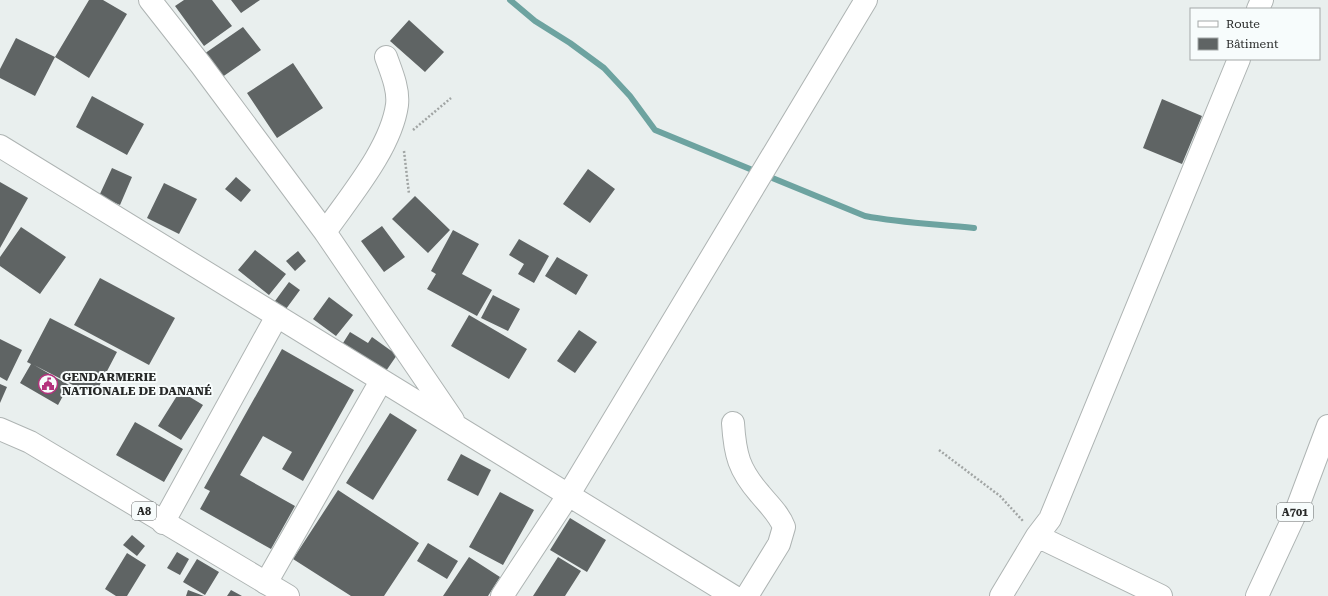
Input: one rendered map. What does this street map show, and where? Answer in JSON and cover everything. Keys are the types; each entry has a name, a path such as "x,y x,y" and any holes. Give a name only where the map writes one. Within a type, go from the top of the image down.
{"street":[{"path":"150,0 325,232 456,424"},
{"path":"502,596 569,494 866,0"},
{"path":"325,232 374,160 390,133 397,104 396,87 386,57"},
{"path":"1001,596 1037,536 1050,519 1239,60"},
{"path":"0,146 382,381 456,424 733,596"},
{"path":"164,523 277,316"},
{"path":"266,583 382,381"},
{"path":"733,423 735,448 741,468 752,485 777,514 784,527 778,544 747,596"},
{"name":"A701","path":"1256,596 1295,514 1328,426"},
{"name":"A8","path":"0,429 30,442 288,596"},
{"path":"1037,536 1161,596"}],"path":[{"path":"410,133 451,98"},
{"path":"403,143 409,194"},
{"path":"939,450 1000,496 1037,536"}],"building":[{"path":"89,0 103,0 127,14 89,78 55,57"},
{"path":"184,0 212,0 232,26 204,46 175,6"},
{"path":"231,0 260,0 241,13"},
{"path":"409,20 444,52 425,72 390,41"},
{"path":"243,27 261,50 218,80 201,56"},
{"path":"16,38 55,57 35,96 0,78 0,69"},
{"path":"293,63 323,108 277,138 247,93"},
{"path":"92,96 144,124 127,155 76,127"},
{"path":"1162,99 1202,116 1182,164 1143,148"},
{"path":"112,168 132,177 120,205 99,196"},
{"path":"588,169 615,189 590,223 563,204"},
{"path":"236,177 251,190 241,202 225,189"},
{"path":"0,182 28,198 0,248"},
{"path":"164,183 197,199 179,234 147,218"},
{"path":"415,196 450,230 428,253 392,219"},
{"path":"382,226 405,257 384,272 361,241"},
{"path":"21,227 66,257 40,294 0,266 0,257"},
{"path":"453,230 479,244 462,274 492,290 477,316 427,289 436,274 431,271"},
{"path":"519,239 549,256 534,283 518,274 524,264 509,255"},
{"path":"255,250 286,274 269,295 238,270"},
{"path":"298,251 306,261 295,271 286,261"},
{"path":"557,257 588,275 576,295 545,276"},
{"path":"100,278 175,318 149,365 74,325"},
{"path":"289,282 300,290 286,309 275,301"},
{"path":"493,295 520,309 508,331 481,318"},
{"path":"329,297 353,315 336,336 313,319"},
{"path":"469,315 527,349 509,379 451,346"},
{"path":"50,318 117,352 94,396 34,365 69,385 58,405 20,383 31,364 27,362"},
{"path":"579,330 597,342 575,373 557,361"},
{"path":"350,332 368,343 372,337 397,355 386,371 343,343"},
{"path":"0,339 22,350 7,381 0,377"},
{"path":"282,349 354,390 303,481 282,469 292,452 263,436 240,475 295,506 271,549 200,509 210,491 204,488"},
{"path":"0,384 7,387 0,403"},
{"path":"180,391 203,405 181,440 158,426"},
{"path":"390,413 417,430 373,500 346,483"},
{"path":"135,422 183,449 164,482 116,455"},
{"path":"461,454 491,470 478,496 447,480"},
{"path":"338,490 419,543 384,596 351,596 293,559"},
{"path":"500,492 534,510 503,565 469,547"},
{"path":"570,518 606,540 587,572 550,550"},
{"path":"132,535 145,546 137,556 123,545"},
{"path":"428,543 458,561 447,579 417,561"},
{"path":"177,552 189,559 180,575 167,568"},
{"path":"127,553 146,565 127,596 116,596 105,589"},
{"path":"469,557 500,577 488,596 443,596"},
{"path":"558,557 581,571 565,596 533,596"},
{"path":"197,559 219,572 205,595 183,582"},
{"path":"188,590 204,596 186,596"},
{"path":"231,590 242,596 227,596"}],"waterway":[{"path":"510,0 535,21 570,43 604,68 630,96 655,130 865,216 906,222 974,228"}],"place":[{"name":"GENDARMERIE NATIONALE DE DANANÉ","path":"48,384"}]}
